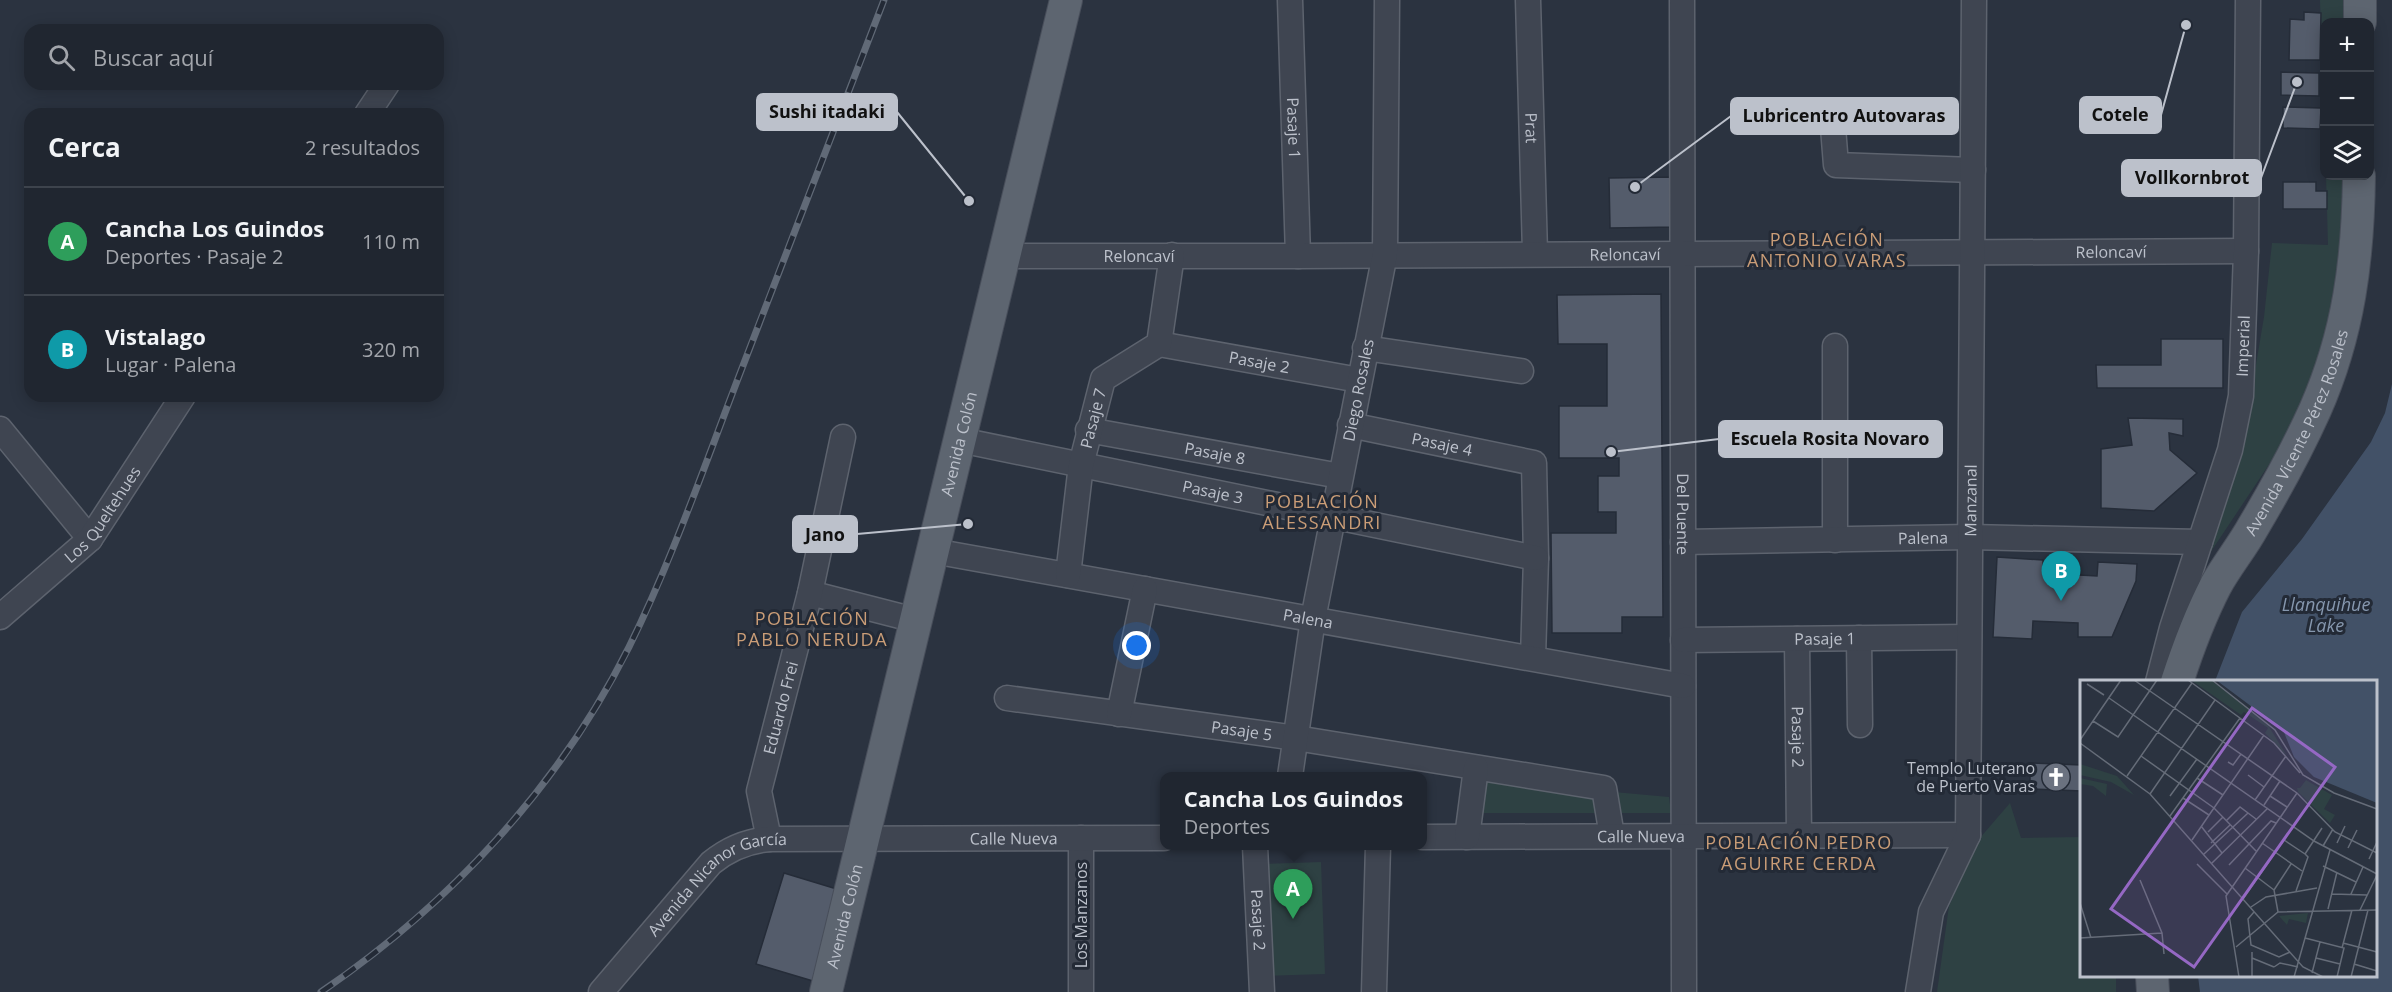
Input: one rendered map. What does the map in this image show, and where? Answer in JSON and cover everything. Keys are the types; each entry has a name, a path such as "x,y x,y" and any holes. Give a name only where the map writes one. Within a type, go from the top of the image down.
{"main road":[{"name":"Avenida Colón","path":"826,992 1066,0"},
{"path":"2360,0 2360,18"},
{"name":"Avenida Vicente Pérez Rosales","path":"2173,679 2207,603 2234,556 2253,529 2314,411 2328,378 2339,345 2353,285 2358,231 2359,180"},
{"path":"2152,977 2153,992"}],"street":[{"name":"Pasaje 1","path":"1290,0 1298,256"},
{"name":"Diego Rosales","path":"1291,772 1313,619 1385,254 1387,0"},
{"name":"Prat","path":"1528,0 1535,254"},
{"name":"Del Puente","path":"1682,0 1684,992"},
{"name":"Manzanal","path":"1918,992 1931,912 1968,835 1974,0"},
{"name":"Imperial","path":"2173,679 2172,628 2225,468 2238,414 2243,370 2248,0"},
{"path":"371,108 383,90"},
{"path":"1832,115 1836,165 1972,170"},
{"name":"Reloncaví","path":"1004,256 2246,250"},
{"path":"1159,344 1172,255"},
{"name":"Pasaje 2","path":"1159,344 1359,380"},
{"name":"Pasaje 7","path":"1068,575 1081,465 1088,430 1103,379 1159,344"},
{"path":"1835,346 1835,540"},
{"path":"1365,348 1521,371"},
{"name":"Los Queltehues","path":"0,617 90,538 179,402"},
{"name":"Pasaje 4","path":"1350,425 1534,463 1536,558"},
{"path":"0,429 90,538"},
{"name":"Pasaje 8","path":"1088,430 1340,476"},
{"name":"Eduardo Frei","path":"769,839 759,791 810,593 843,437"},
{"name":"Pasaje 3","path":"960,440 1536,558"},
{"name":"Palena","path":"1683,542 1970,537 2200,542"},
{"name":"Palena","path":"933,551 1683,686"},
{"path":"1533,658 1536,558"},
{"path":"1119,714 1145,589"},
{"path":"810,593 915,620"},
{"name":"Pasaje 1","path":"1683,640 1969,637"},
{"path":"1859,638 1860,725"},
{"name":"Pasaje 2","path":"1797,639 1799,836"},
{"name":"Pasaje 5","path":"1007,698 1296,738 1604,788 1612,836"},
{"path":"1467,837 1476,768"},
{"name":"Calle Nueva","path":"1427,837 1968,835"},
{"name":"Calle Nueva","path":"863,839 1160,837"},
{"name":"Los Manzanos","path":"1081,838 1081,992"},
{"name":"Avenida Nicanor García","path":"600,992 711,863 737,846 769,839 863,839"},
{"name":"Pasaje 2","path":"1255,850 1262,992"},
{"path":"1374,992 1378,850"}],"shaded area":[{"path":"2320,0 2353,0 2353,18 2321,18"},
{"path":"2326,180 2353,180 2353,227 2319,363 2286,439 2208,556 2250,400 2264,317 2272,243 2328,245"},
{"path":"1487,774 1614,792 1669,797 1671,813 1479,813"},
{"path":"2010,803 2021,838 2080,837 2080,977 2116,977 2116,992 1937,992 1949,906 1979,839"},
{"path":"1321,862 1325,974 1266,976 1262,864"}],"water":[{"name":"Llanquihue Lake","path":"2392,384 2392,992 2200,992 2198,977 2377,977 2377,680 2215,680 2242,612 2302,539 2371,442 2385,413"}],"building":[{"path":"2304,12 2321,13 2320,60 2289,60 2290,19 2304,20"},
{"path":"2281,72 2319,73 2319,96 2281,95"},
{"path":"2283,107 2320,108 2320,129 2283,128"},
{"path":"1675,177 1676,227 1610,228 1609,178"},
{"path":"2283,182 2316,182 2316,191 2327,191 2327,209 2283,209"},
{"path":"1661,294 1663,617 1622,617 1622,633 1552,633 1551,533 1616,533 1616,512 1598,512 1598,476 1619,476 1619,458 1559,458 1559,406 1607,406 1607,344 1558,344 1557,295"},
{"path":"2161,339 2223,339 2223,388 2097,388 2096,365 2161,365"},
{"path":"2128,418 2183,419 2183,436 2169,433 2170,450 2197,473 2154,511 2101,508 2101,449 2132,445"},
{"path":"1997,557 2043,560 2043,573 2097,576 2098,562 2137,564 2136,581 2112,637 2078,637 2078,623 2033,621 2032,639 1993,637"},
{"name":"Templo Luterano de Puerto Varas","path":"2030,763 2080,765 2080,791 2030,789"},
{"path":"784,873 840,890 813,981 756,964"}],"railway":[{"path":"321,992 414,921 457,881 535,794 569,748 601,698 645,614 673,547 884,0"}],"place":[{"name":"Cotele","path":"2186,25"},
{"name":"Vollkornbrot","path":"2297,82"},
{"name":"Lubricentro Autovaras","path":"1635,187"},
{"name":"Sushi itadaki","path":"969,201"},
{"name":"Escuela Rosita Novaro","path":"1611,452"},
{"name":"Jano","path":"968,524"},
{"name":"Vistalago","path":"2061,601"},
{"name":"Templo Luterano de Puerto Varas","path":"2056,777"},
{"name":"Cancha Los Guindos","path":"1293,919"}],"district":[{"name":"POBLACIÓN ANTONIO VARAS","path":"1827,249"},
{"name":"POBLACIÓN ALESSANDRI","path":"1322,511"},
{"name":"POBLACIÓN PABLO NERUDA","path":"812,628"},
{"name":"POBLACIÓN PEDRO AGUIRRE CERDA","path":"1799,852"}]}
